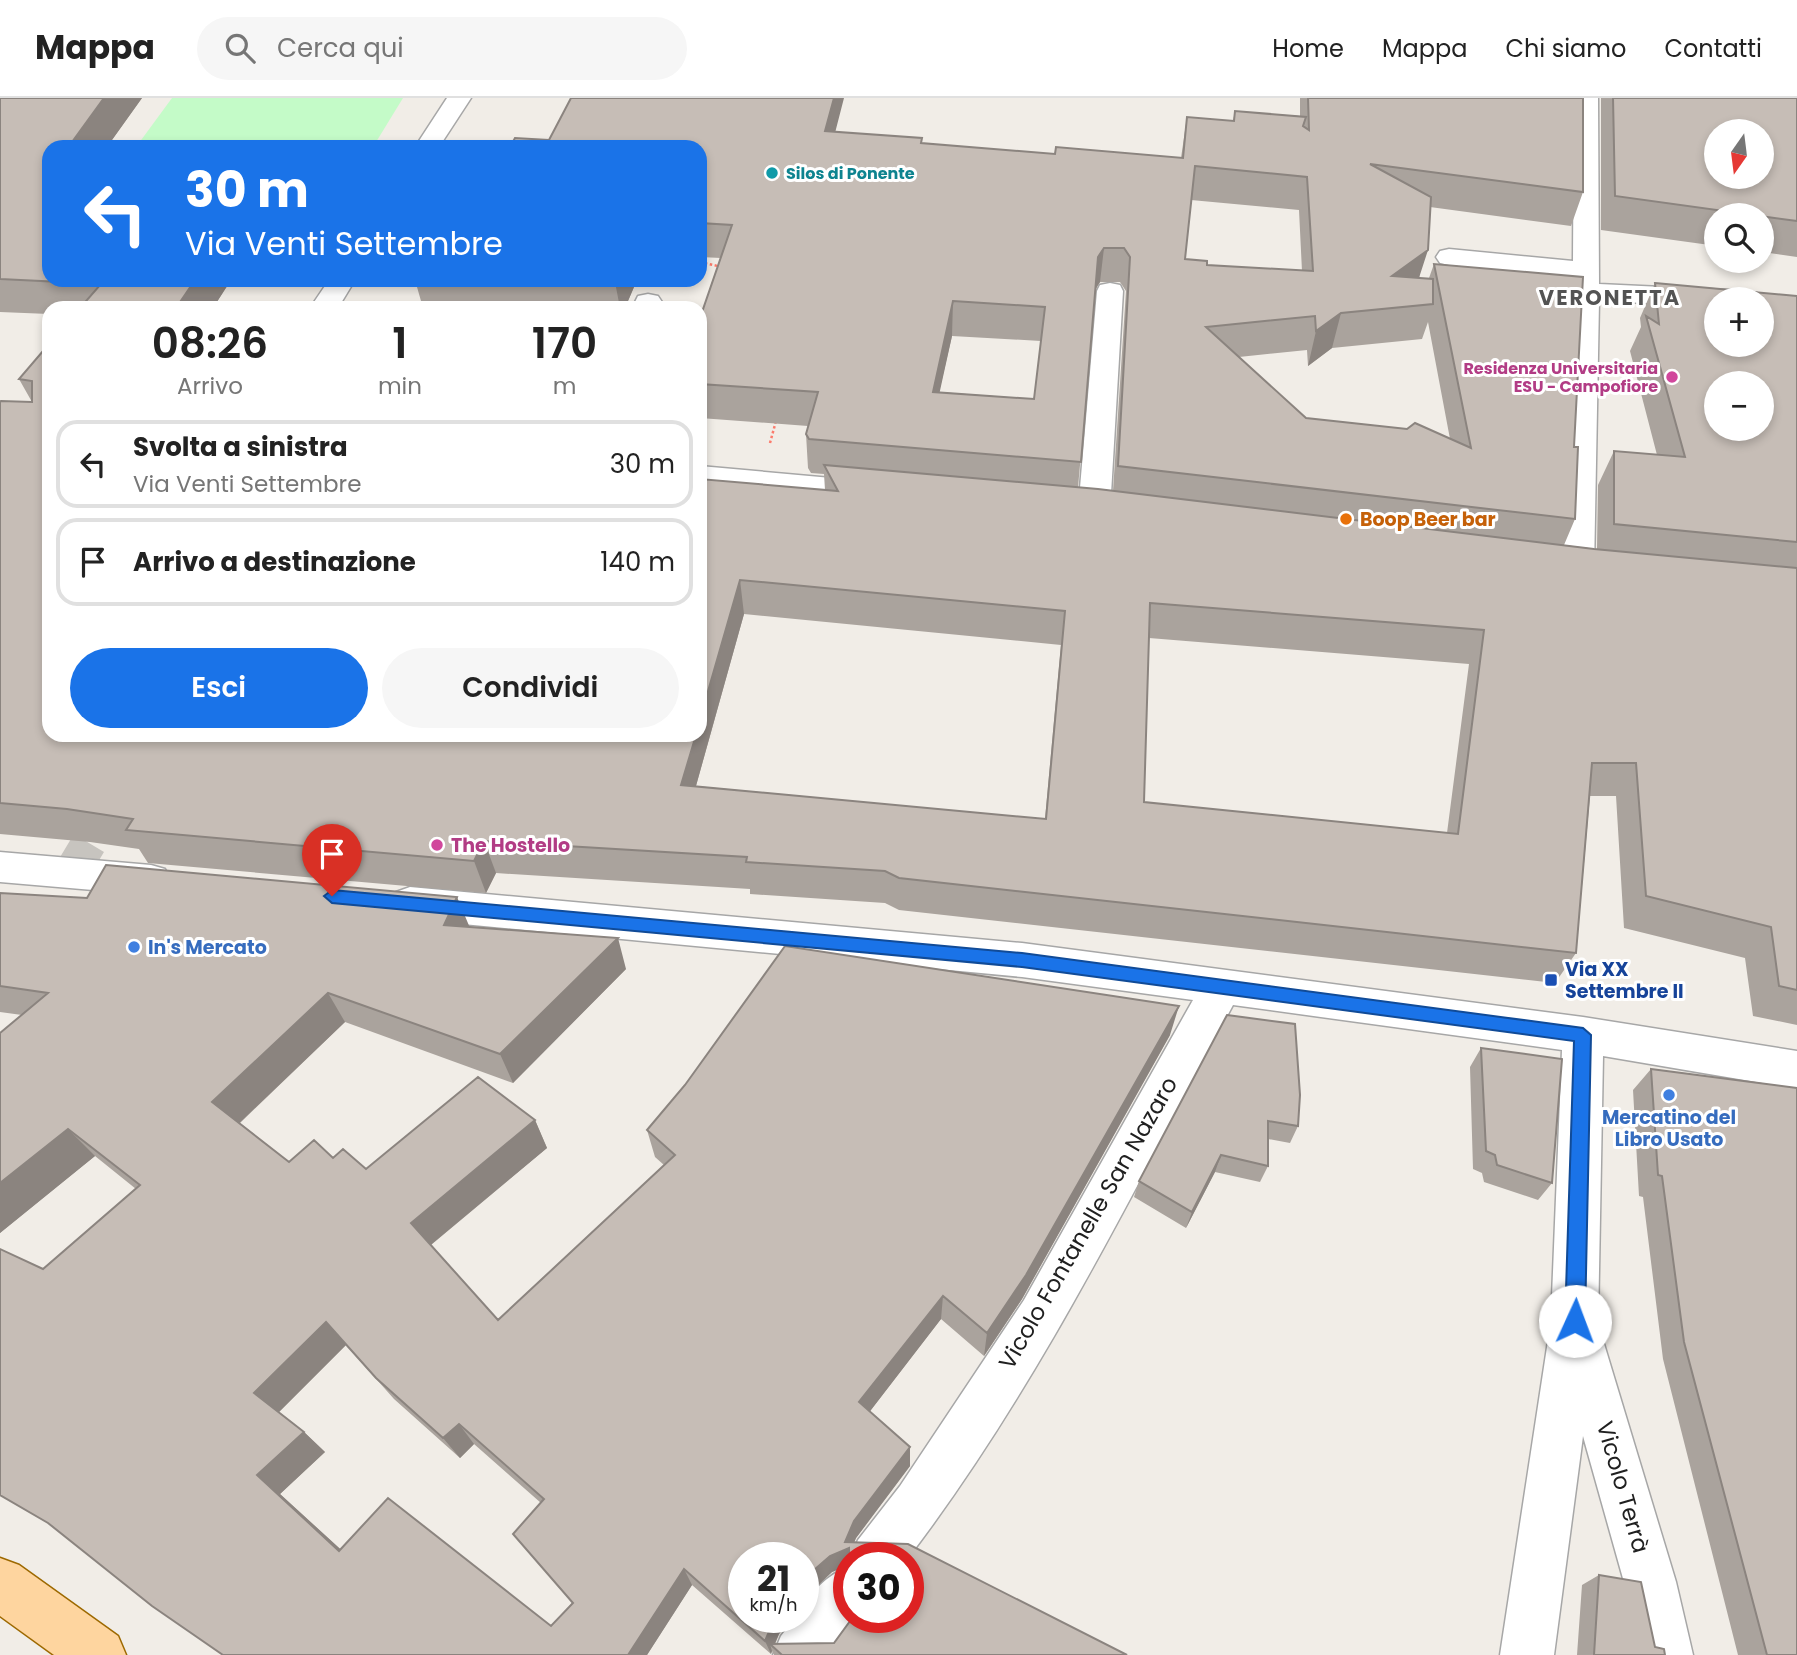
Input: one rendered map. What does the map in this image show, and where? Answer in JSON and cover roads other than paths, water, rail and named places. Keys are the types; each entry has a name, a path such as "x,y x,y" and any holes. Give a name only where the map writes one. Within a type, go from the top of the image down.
{"main road":[{"path":"0,1584 99,1655"}],"street":[{"path":"432,140 459,98"},
{"path":"1578,570 1585,281 1586,98"},
{"path":"1449,257 1585,281 1704,294"},
{"path":"1094,511 1110,291"},
{"path":"707,477 899,494"},
{"path":"0,867 184,883"},
{"path":"379,900 1009,958 1583,1035 1797,1070"},
{"name":"Vicolo Fontanelle San Nazaro","path":"888,1542 918,1504 1041,1316 1222,987"},
{"name":"Vicolo Terrà","path":"1527,1655 1575,1321 1583,1035"},
{"name":"Vicolo Terrà","path":"1575,1321 1650,1582 1666,1655"},
{"path":"800,1655 833,1613"}],"tunnel":[{"path":"71,873 117,796"}],"place":[{"name":"Silos di Ponente","path":"772,173"},
{"name":"Residenza Universitaria ESU - Campofiore","path":"1672,377"},
{"name":"Boop Beer bar","path":"1346,519"},
{"name":"The Hostello","path":"437,845"},
{"name":"In's Mercato","path":"134,947"},
{"name":"Via XX Settembre II","path":"1551,980"},
{"name":"Mercatino del Libro Usato","path":"1669,1095"}],"district":[{"name":"VERONETTA","path":"1610,298"}]}
